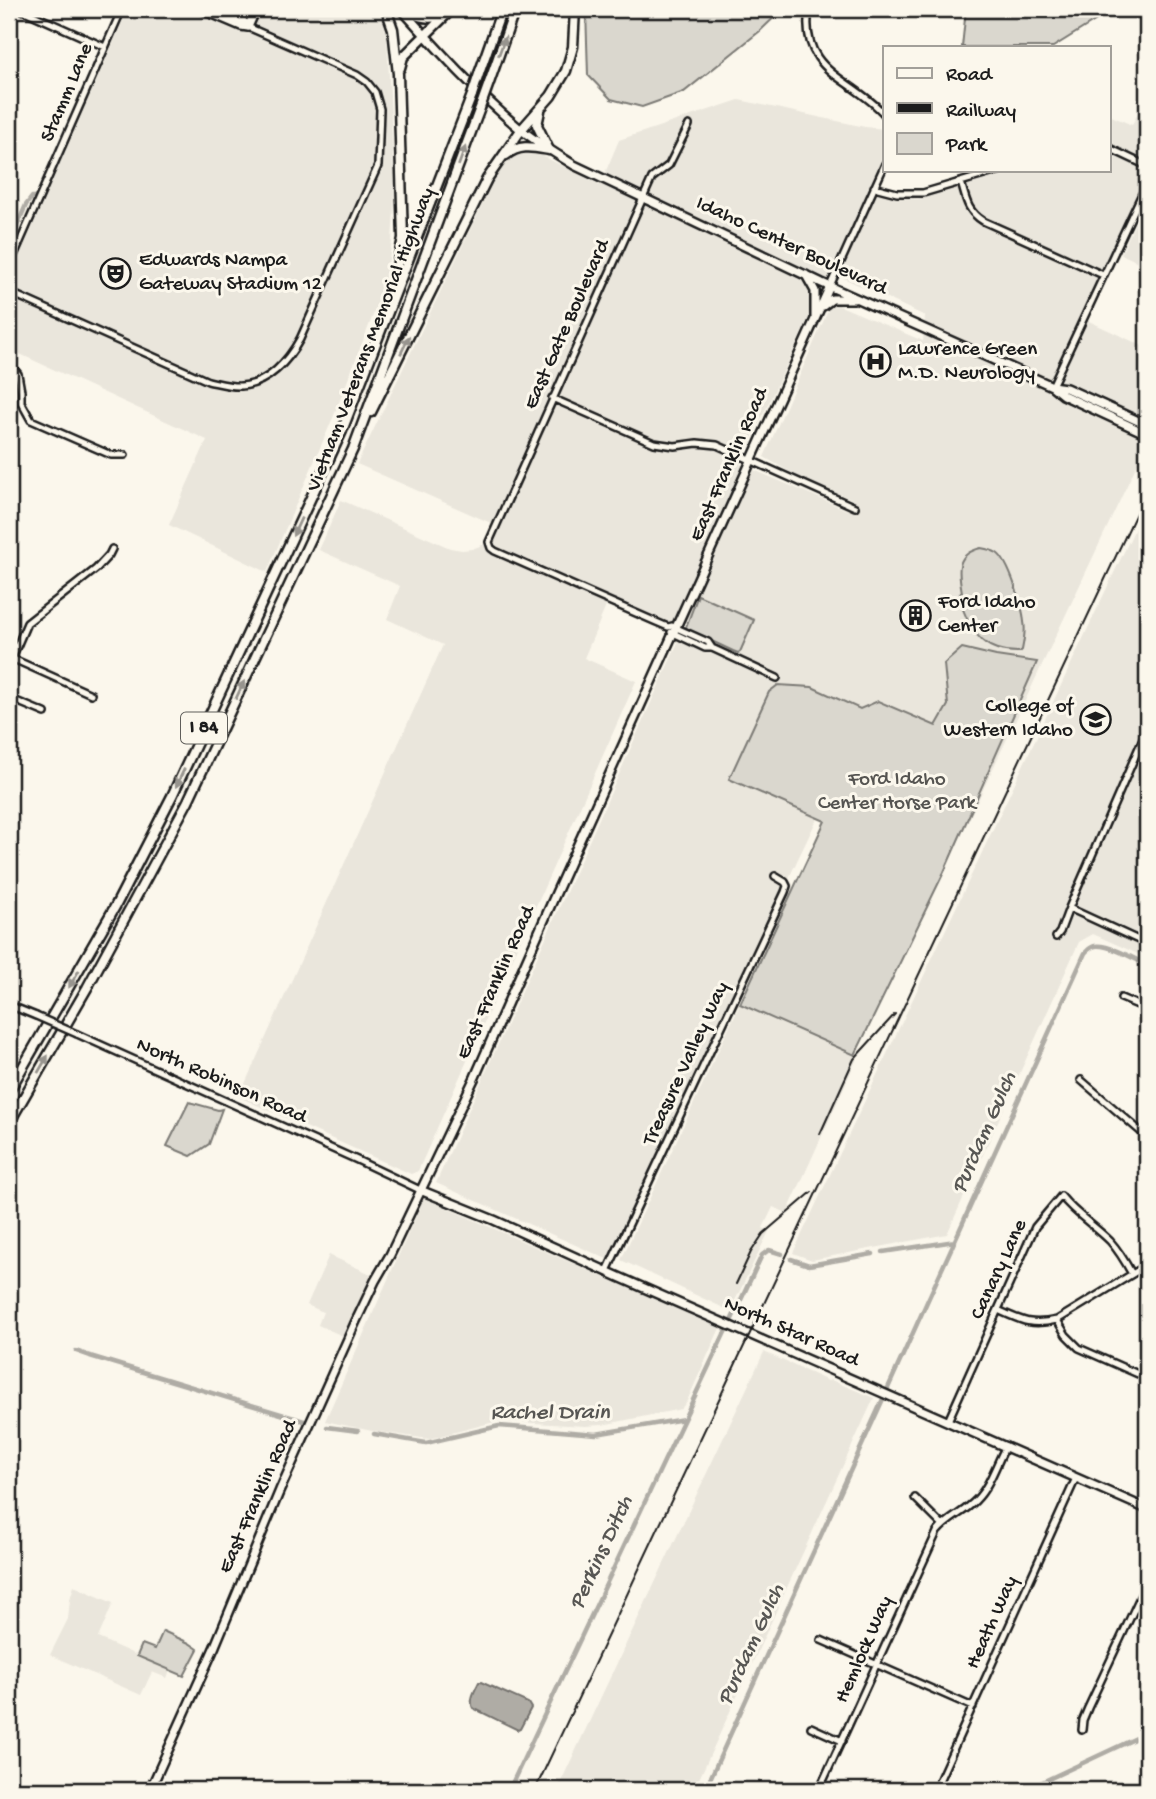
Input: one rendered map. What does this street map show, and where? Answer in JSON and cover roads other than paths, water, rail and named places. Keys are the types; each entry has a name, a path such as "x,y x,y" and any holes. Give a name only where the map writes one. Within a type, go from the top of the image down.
{"highway":[{"path":"373,353 395,276 402,238 398,74 393,29 386,9"},
{"path":"398,74 403,57 452,9"},
{"path":"402,10 436,18 452,9"},
{"name":"Vietnam Veterans Memorial Highway","path":"9,1091 109,917 172,796 342,431 472,95 502,9"},
{"name":"Vietnam Veterans Memorial Highway","path":"9,1123 87,988 188,801 353,449 515,9"},
{"path":"549,150 537,125 538,114 566,71 573,47 575,9"},
{"path":"353,449 462,227 497,162 520,130 542,107"},
{"path":"497,162 521,147 549,150"}],"main road":[{"path":"201,9 248,27"},
{"path":"220,9 243,21 248,27"},
{"path":"248,27 253,9"},
{"path":"228,12 238,13 253,9"},
{"name":"Idaho Center Boulevard","path":"402,10 486,99 520,130 549,150 585,170 805,275 1052,386 1063,395 1147,434"},
{"path":"805,275 815,291 815,319"},
{"name":"East Franklin Road","path":"150,1790 356,1321 475,1077 673,629 830,286"},
{"path":"820,309 832,299 859,299"},
{"name":"Idaho Center Boulevard","path":"1052,386 1066,388 1147,425"},
{"name":"North Star Road","path":"420,1190 494,1220 1145,1508"}],"street":[{"path":"20,9 105,47"},
{"name":"Stamm Lane","path":"9,267 12,251 122,9"},
{"path":"809,9 810,39 821,63 883,113"},
{"path":"9,292 208,381 238,386 250,384 270,376 293,352 378,166 380,109 375,92 357,75 248,27"},
{"name":"East Gate Boulevard","path":"673,629 495,551 489,545 489,538 652,178 669,165 688,125"},
{"path":"1110,148 1147,166"},
{"name":"East Franklin Road","path":"830,286 883,168"},
{"path":"874,187 910,194 923,193 994,172"},
{"path":"961,182 973,215 1104,275"},
{"path":"1052,386 1147,183"},
{"path":"9,363 18,374 21,402 31,420 111,455 125,455"},
{"path":"552,398 654,443 675,446 712,444 855,507"},
{"path":"90,694 10,658 27,622 96,569 112,549"},
{"path":"673,629 708,642 712,648 777,678"},
{"path":"9,698 45,713"},
{"path":"1056,937 1147,729"},
{"name":"Treasure Valley Way","path":"607,1271 785,892 785,882 775,876"},
{"path":"1069,908 1147,944"},
{"path":"1121,998 1147,1009"},
{"name":"North Robinson Road","path":"9,1004 420,1190"},
{"path":"1081,1080 1147,1137"},
{"name":"Canary Lane","path":"948,1421 1035,1227 1060,1196 1110,1242 1132,1274"},
{"path":"998,1310 1027,1322 1057,1320 1147,1265"},
{"path":"1057,1320 1066,1335 1079,1348 1147,1378"},
{"name":"Hemlock Way","path":"820,1790 931,1543 942,1525 979,1498 1006,1446"},
{"name":"Heath Way","path":"939,1781 1076,1478"},
{"path":"1145,1508 1147,1498"},
{"path":"915,1499 942,1525"},
{"path":"1082,1730 1088,1708 1147,1582"},
{"path":"821,1640 973,1707"},
{"path":"811,1727 842,1741"}],"waterway":[{"path":"9,244 26,205 34,197"},
{"name":"Purdam Gulch","path":"888,1388 1085,953 1095,946 1107,947 1147,965"},
{"name":"Perkins Ditch","path":"883,1252 955,1241"},
{"name":"Perkins Ditch","path":"732,1319 762,1255 769,1250 782,1254"},
{"name":"Perkins Ditch","path":"791,1259 809,1265 873,1254"},
{"name":"Perkins Ditch","path":"509,1790 726,1330"},
{"name":"Rachel Drain","path":"76,1351 304,1421"},
{"name":"Purdam Gulch","path":"705,1790 883,1399"},
{"name":"Rachel Drain","path":"374,1434 426,1443 499,1426 596,1434 684,1419"},
{"name":"Rachel Drain","path":"327,1427 358,1431"},
{"path":"1025,1790 1147,1733"}],"railway":[{"path":"535,1790 1147,490"},
{"path":"820,1134 854,1059 895,1014"},
{"path":"736,1284 763,1234 812,1192"}],"place":[{"name":"Edwards Nampa Gateway Stadium 12","path":"116,273"},
{"name":"Lawrence Green M.D. Neurology","path":"875,362"},
{"name":"Ford Idaho Center","path":"915,615"},
{"name":"College of Western Idaho","path":"1096,719"}],"park label":[{"name":"Ford Idaho Center Horse Park","path":"897,792"}]}
